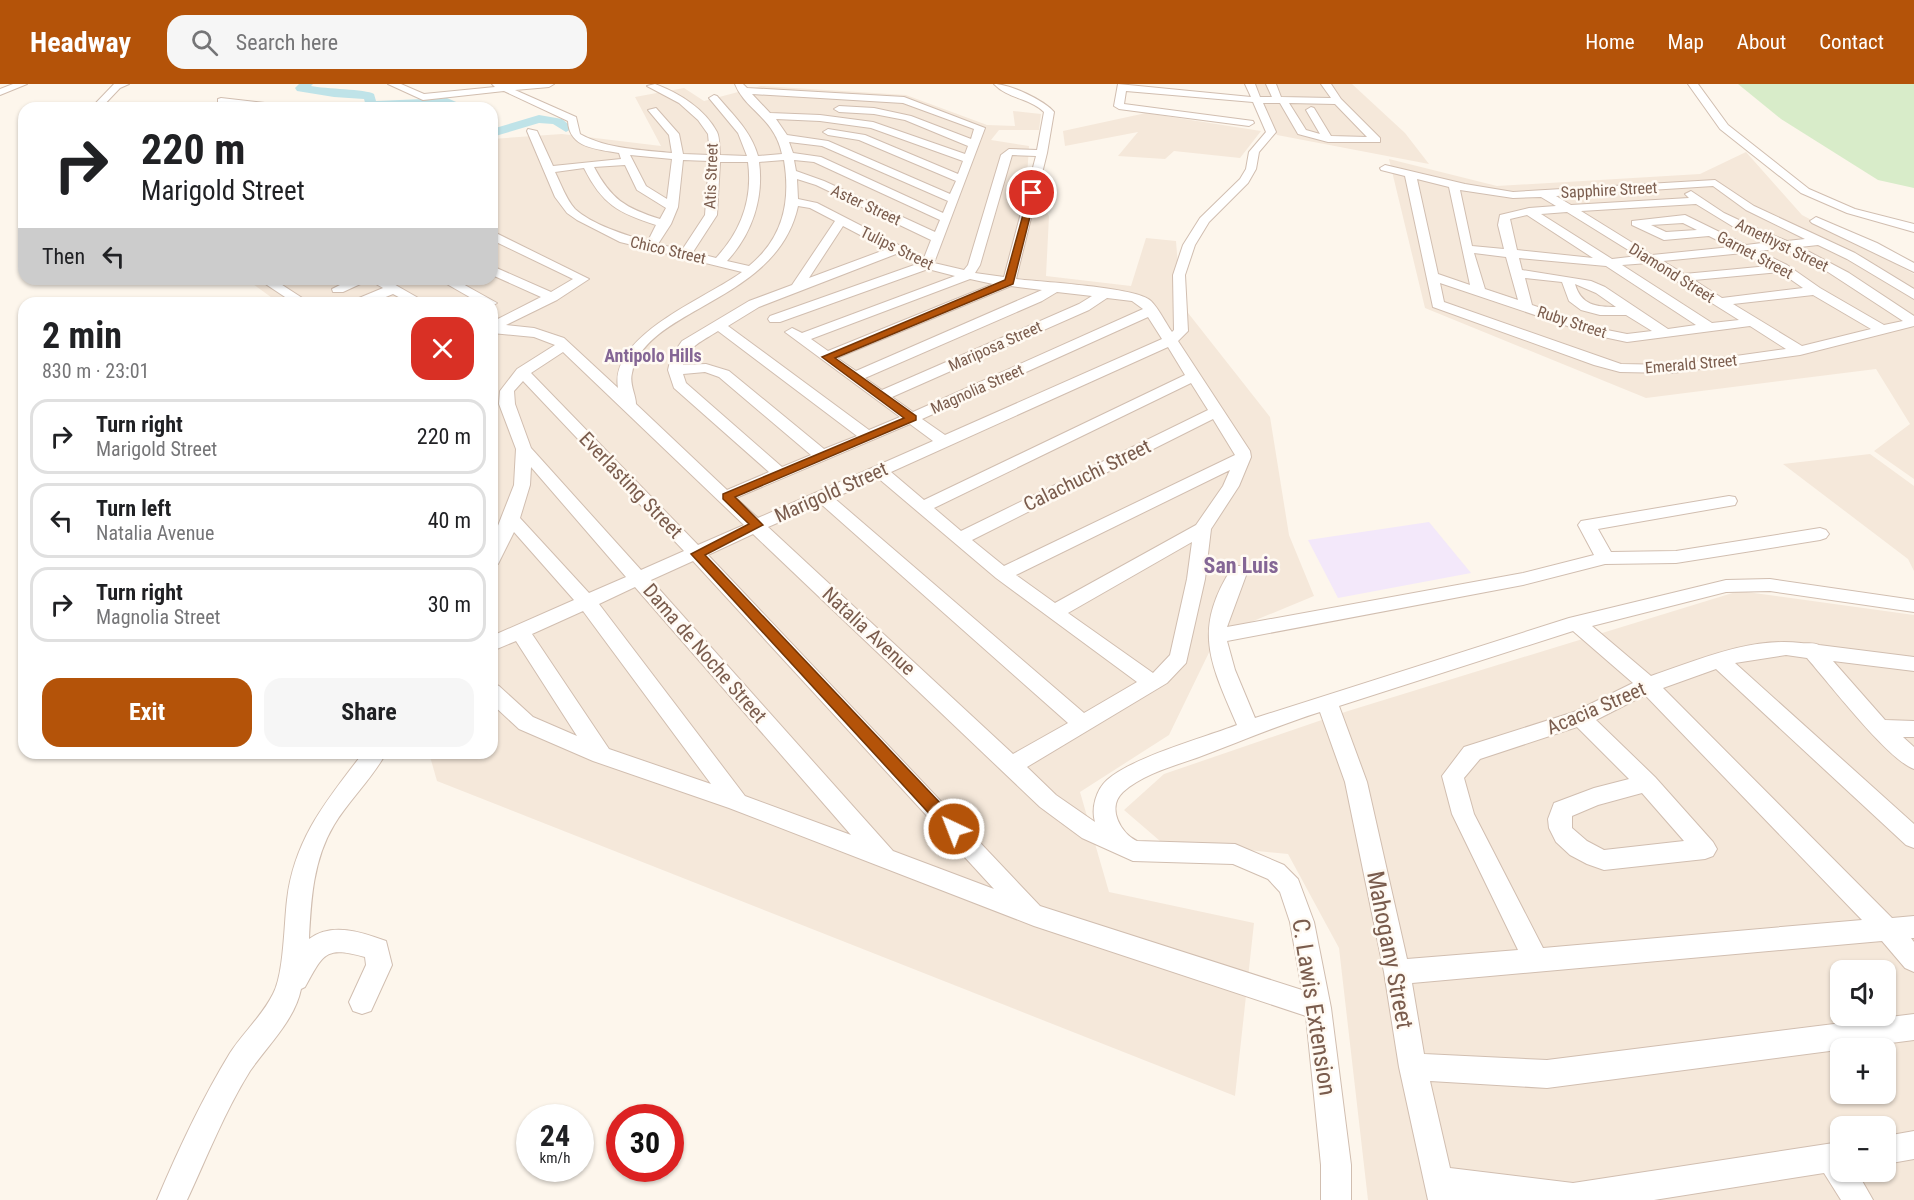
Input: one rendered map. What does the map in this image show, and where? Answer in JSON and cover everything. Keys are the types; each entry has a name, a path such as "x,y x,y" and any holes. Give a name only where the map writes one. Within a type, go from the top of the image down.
{"street":[{"path":"1,91 22,84"},
{"path":"102,102 117,86 124,84"},
{"path":"393,84 423,97 501,86 549,84"},
{"path":"827,357 1009,282 1042,153 1049,112 1040,104 1006,91 999,84"},
{"path":"1175,84 1183,94"},
{"path":"1201,84 1205,96"},
{"path":"1231,84 1239,99 1249,123 1119,106 1123,86 1154,91 1239,99 1258,100 1284,104 1338,101"},
{"path":"1170,340 1181,331 1179,274 1189,245 1204,220 1244,182 1251,169 1254,152 1271,132 1250,84"},
{"path":"1271,84 1302,132 1328,139 1376,140 1338,101 1326,84"},
{"path":"1694,84 1724,127 1805,191 1851,212 1910,228 1914,240"},
{"path":"501,86 573,119 573,131 578,138 605,148 715,158 752,159 804,156 817,159 946,219"},
{"name":"Atis Street","path":"652,86 668,92 701,118 713,134 715,158 711,215 686,253"},
{"path":"741,87 886,95 980,128 939,239 927,265 775,319"},
{"path":"628,403 624,376 630,360 640,345 659,328 753,271 773,252 785,233 795,202 788,157 780,133 741,87"},
{"path":"1154,91 1154,101 1244,112"},
{"path":"714,98 740,128 750,147 754,177 751,211 739,239 719,262"},
{"path":"221,101 230,102"},
{"path":"1306,101 1349,111"},
{"path":"1306,101 1328,139"},
{"path":"755,105 891,114 908,118 973,144"},
{"path":"651,246 665,224 672,207 678,155 674,134 653,110"},
{"path":"765,116 820,118 888,128 968,159"},
{"name":"Chico Street","path":"532,131 561,197 571,211 624,239 753,271"},
{"path":"780,133 841,133 861,137 962,178"},
{"path":"780,133 824,143 954,200"},
{"path":"622,151 627,162 638,175 641,188 672,207"},
{"path":"800,338 966,276 974,265 1006,155 1015,151 1042,153"},
{"path":"548,170 587,164 627,162"},
{"path":"587,164 598,187 622,212 665,224"},
{"name":"Sapphire Street","path":"1385,168 1492,194 1545,194 1715,183 1750,208 1872,268 1914,295"},
{"name":"Aster Street","path":"792,173 820,183 939,239"},
{"path":"1410,174 1432,276"},
{"path":"1454,186 1467,249 1479,292"},
{"name":"Amethyst Street","path":"1683,186 1698,201 1725,217 1820,261 1914,322"},
{"name":"Diamond Street","path":"1545,194 1800,351"},
{"path":"1526,306 1511,254 1504,217 1529,211 1698,201"},
{"name":"Tulips Street","path":"795,202 813,205 927,265 966,276 1135,297 1149,307"},
{"path":"1606,207 1664,236 1711,232"},
{"path":"1529,211 1710,328"},
{"name":"Garnet Street","path":"1636,223 1685,219 1783,268 1815,291 1884,331"},
{"path":"798,286 842,220"},
{"path":"1816,221 1873,246 1914,268"},
{"path":"498,238 583,279 498,325"},
{"path":"1467,249 1610,263 1820,241"},
{"path":"779,473 679,385 675,370 678,357 687,344 754,304 895,250"},
{"path":"1680,278 1783,268"},
{"path":"498,273 552,297"},
{"path":"1518,273 1586,282 1602,289 1630,311 1666,333"},
{"name":"Ruby Street","path":"1432,276 1599,332 1627,338 1752,322"},
{"name":"Emerald Street","path":"1432,276 1438,304 1620,368 1672,369 1800,351 1914,322"},
{"path":"1567,279 1573,297 1587,308 1630,311"},
{"path":"274,285 293,297"},
{"path":"339,289 349,285"},
{"path":"386,285 408,297"},
{"path":"455,285 478,297"},
{"path":"729,286 943,441"},
{"path":"855,377 1037,298 1057,286"},
{"path":"374,297 393,289"},
{"path":"1718,302 1815,291"},
{"name":"Mariposa Street","path":"881,396 1084,307 1106,292"},
{"path":"498,307 516,316"},
{"path":"1011,766 1166,674 1179,658 1196,579 1202,530 1231,486 1243,457 1242,451 1149,307"},
{"name":"Magnolia Street","path":"727,496 912,418 1149,307"},
{"path":"718,325 867,436"},
{"name":"Natalia Avenue","path":"498,329 543,333 564,345 727,496 1048,801 1098,837 1119,843"},
{"name":"Marigold Street","path":"498,641 1170,340"},
{"path":"498,547 511,519 522,485 524,449 507,404 507,391 522,372 564,345"},
{"path":"675,370 706,368 724,374 823,456"},
{"name":"Everlasting Street","path":"522,372 697,554 1034,915"},
{"path":"921,508 1194,376"},
{"name":"Calachuchi Street","path":"959,539 1215,412"},
{"name":"Dama de Noche Street","path":"524,449 886,859"},
{"path":"1002,574 1243,457"},
{"path":"878,470 1002,574 1152,683"},
{"path":"821,495 1083,724"},
{"path":"1605,558 1587,525 1729,501"},
{"path":"511,519 587,602 737,802"},
{"path":"1054,612 1202,530"},
{"path":"1217,636 1523,579 1605,558 1676,557 1820,534"},
{"path":"1239,570 1225,605 1217,636 1228,682 1250,728"},
{"path":"1119,843 1108,826 1104,805 1108,794 1116,785 1143,769 1250,728 1327,702 1576,623 1737,585 1770,585 1914,606"},
{"path":"1576,623 1648,686 1888,930 1914,960"},
{"path":"520,632 601,755"},
{"path":"1811,649 1880,728 1914,760"},
{"name":"Acacia Street","path":"1536,960 1462,814 1452,776 1472,753 1581,718 1648,686 1719,660 1764,650 1811,649 1914,664"},
{"path":"1719,660 1914,838"},
{"path":"498,698 513,714 536,729 601,755 737,802 1034,915 1318,1008"},
{"name":"Mahogany Street","path":"1327,702 1356,782 1396,972 1413,1067 1442,1191"},
{"path":"1581,718 1647,783 1705,849 1604,860 1590,856 1576,847 1561,830 1558,819 1562,810 1594,797 1647,783"},
{"path":"1880,728 1914,729"},
{"path":"286,998 296,944 299,898 309,851 326,818 370,759"},
{"name":"C. Lawis Extension","path":"1119,843 1133,851 1234,854 1276,872 1290,886 1296,902 1318,1008 1336,1165 1336,1200"},
{"path":"1396,972 1914,927"},
{"path":"172,1200 201,1137 240,1063 286,998 306,960 321,942 331,939 377,949 379,965 362,1002"},
{"path":"1413,1067 1547,1074 1914,1027"},
{"path":"1896,1148 1914,1145"},
{"path":"1442,1191 1573,1199 1830,1158"},
{"path":"1849,1182 1858,1200"}],"shaded area":[{"path":"1253,84 1352,84 1405,133 1429,164 1277,135"},
{"path":"761,86 906,95 987,125 1015,126 1013,111 1041,114 1039,130 999,130 991,140 1029,146 1027,177 1049,216 1046,276 1131,286 1146,238 1176,241 1181,304 1270,417 1289,535 1314,596 1217,636 1169,735 1080,792 1109,892 1254,923 1235,1096 437,781 431,759 498,759 498,297 271,297 254,285 498,285 498,139 562,134 661,146 635,97 684,88 704,101"},
{"path":"1146,113 1261,131 1240,158 1174,151 1165,159 1118,156 1138,132 1065,146 1063,131"},
{"path":"1746,152 1802,215 1914,274 1914,479 1874,451 1910,424 1876,369 1646,398 1425,308 1389,159 1497,186 1700,174"},
{"path":"1870,454 1914,486 1914,571 1908,559 1783,464"},
{"path":"1429,522 1471,573 1338,598 1308,540"},
{"path":"1739,591 1914,615 1914,1200 1368,1200 1339,948 1288,854 1160,841 1124,810 1164,774 1348,711"}],"green space":[{"path":"1738,84 1914,84 1914,188 1878,180 1781,119"}],"waterway":[{"path":"307,84 301,88 368,95 370,102"},
{"path":"498,132 539,119 557,121 566,128"}],"district":[{"name":"Antipolo Hills","path":"653,355"},
{"name":"San Luis","path":"1241,565"}],"route":[{"path":"954,829 697,554 757,525 727,496 912,418 827,357 1009,282 1032,193"}]}
